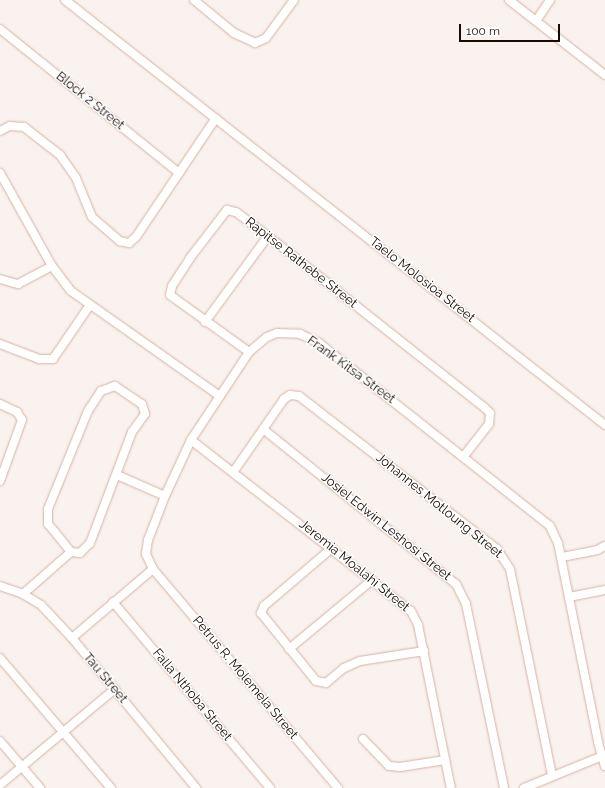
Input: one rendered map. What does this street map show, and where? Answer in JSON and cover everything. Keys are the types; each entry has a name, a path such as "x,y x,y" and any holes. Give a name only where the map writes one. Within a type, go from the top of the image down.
{"street":[{"name":"Taelo Molosioa Street","path":"65,0 605,425"},
{"path":"194,0 234,33 255,43 266,38 294,0"},
{"path":"509,0 605,75"},
{"path":"536,21 550,0"},
{"name":"Block 2 Street","path":"0,29 179,173"},
{"path":"0,131 10,126 24,127 60,155 76,178 92,217 125,243 136,237 216,118"},
{"path":"0,173 52,266 71,291 114,323 220,396"},
{"name":"Rapitse Rathebe Street","path":"250,352 205,322 170,295 172,286 190,258 228,210 236,212 268,236 490,413 489,424 464,456"},
{"path":"205,322 268,236"},
{"path":"0,279 18,284 52,266"},
{"path":"0,344 39,359 53,358 90,305"},
{"name":"Frank Kitsa Street","path":"153,569 147,561 146,547 165,496 191,440 250,352 266,337 277,333 300,334 313,340 464,456 550,526 555,532 562,557 605,766"},
{"path":"111,386 137,400 146,409 145,414 132,432 117,476 90,543 80,553 72,552 48,524 48,509 88,411 101,391 111,386"},
{"name":"Johannes Motloung Street","path":"234,471 284,399 290,395 299,396 502,555 510,570 552,776"},
{"path":"0,404 16,412 22,420 0,481"},
{"name":"Josiel Edwin Leshosi Street","path":"263,429 456,584 466,604 504,788"},
{"name":"Jeremia Moalahi Street","path":"191,440 234,471 411,611 418,624 444,760 451,788"},
{"path":"117,476 165,496"},
{"path":"562,557 597,550 605,546"},
{"path":"332,548 264,606 261,613 316,681 323,684 344,668 360,661 424,651"},
{"path":"22,594 72,552"},
{"path":"72,638 153,569"},
{"name":"Petrus R. Molemela Street","path":"153,569 338,788"},
{"path":"289,649 372,580"},
{"name":"Tau Street","path":"0,586 22,594 41,605 72,638 196,788"},
{"path":"569,596 605,590"},
{"name":"Falla Nthoba Street","path":"113,602 270,788"},
{"path":"0,658 111,788"},
{"path":"0,785 63,730 115,689"},
{"path":"363,739 389,766 400,767 444,760"},
{"path":"0,741 40,788"},
{"path":"524,788 603,756"}]}
